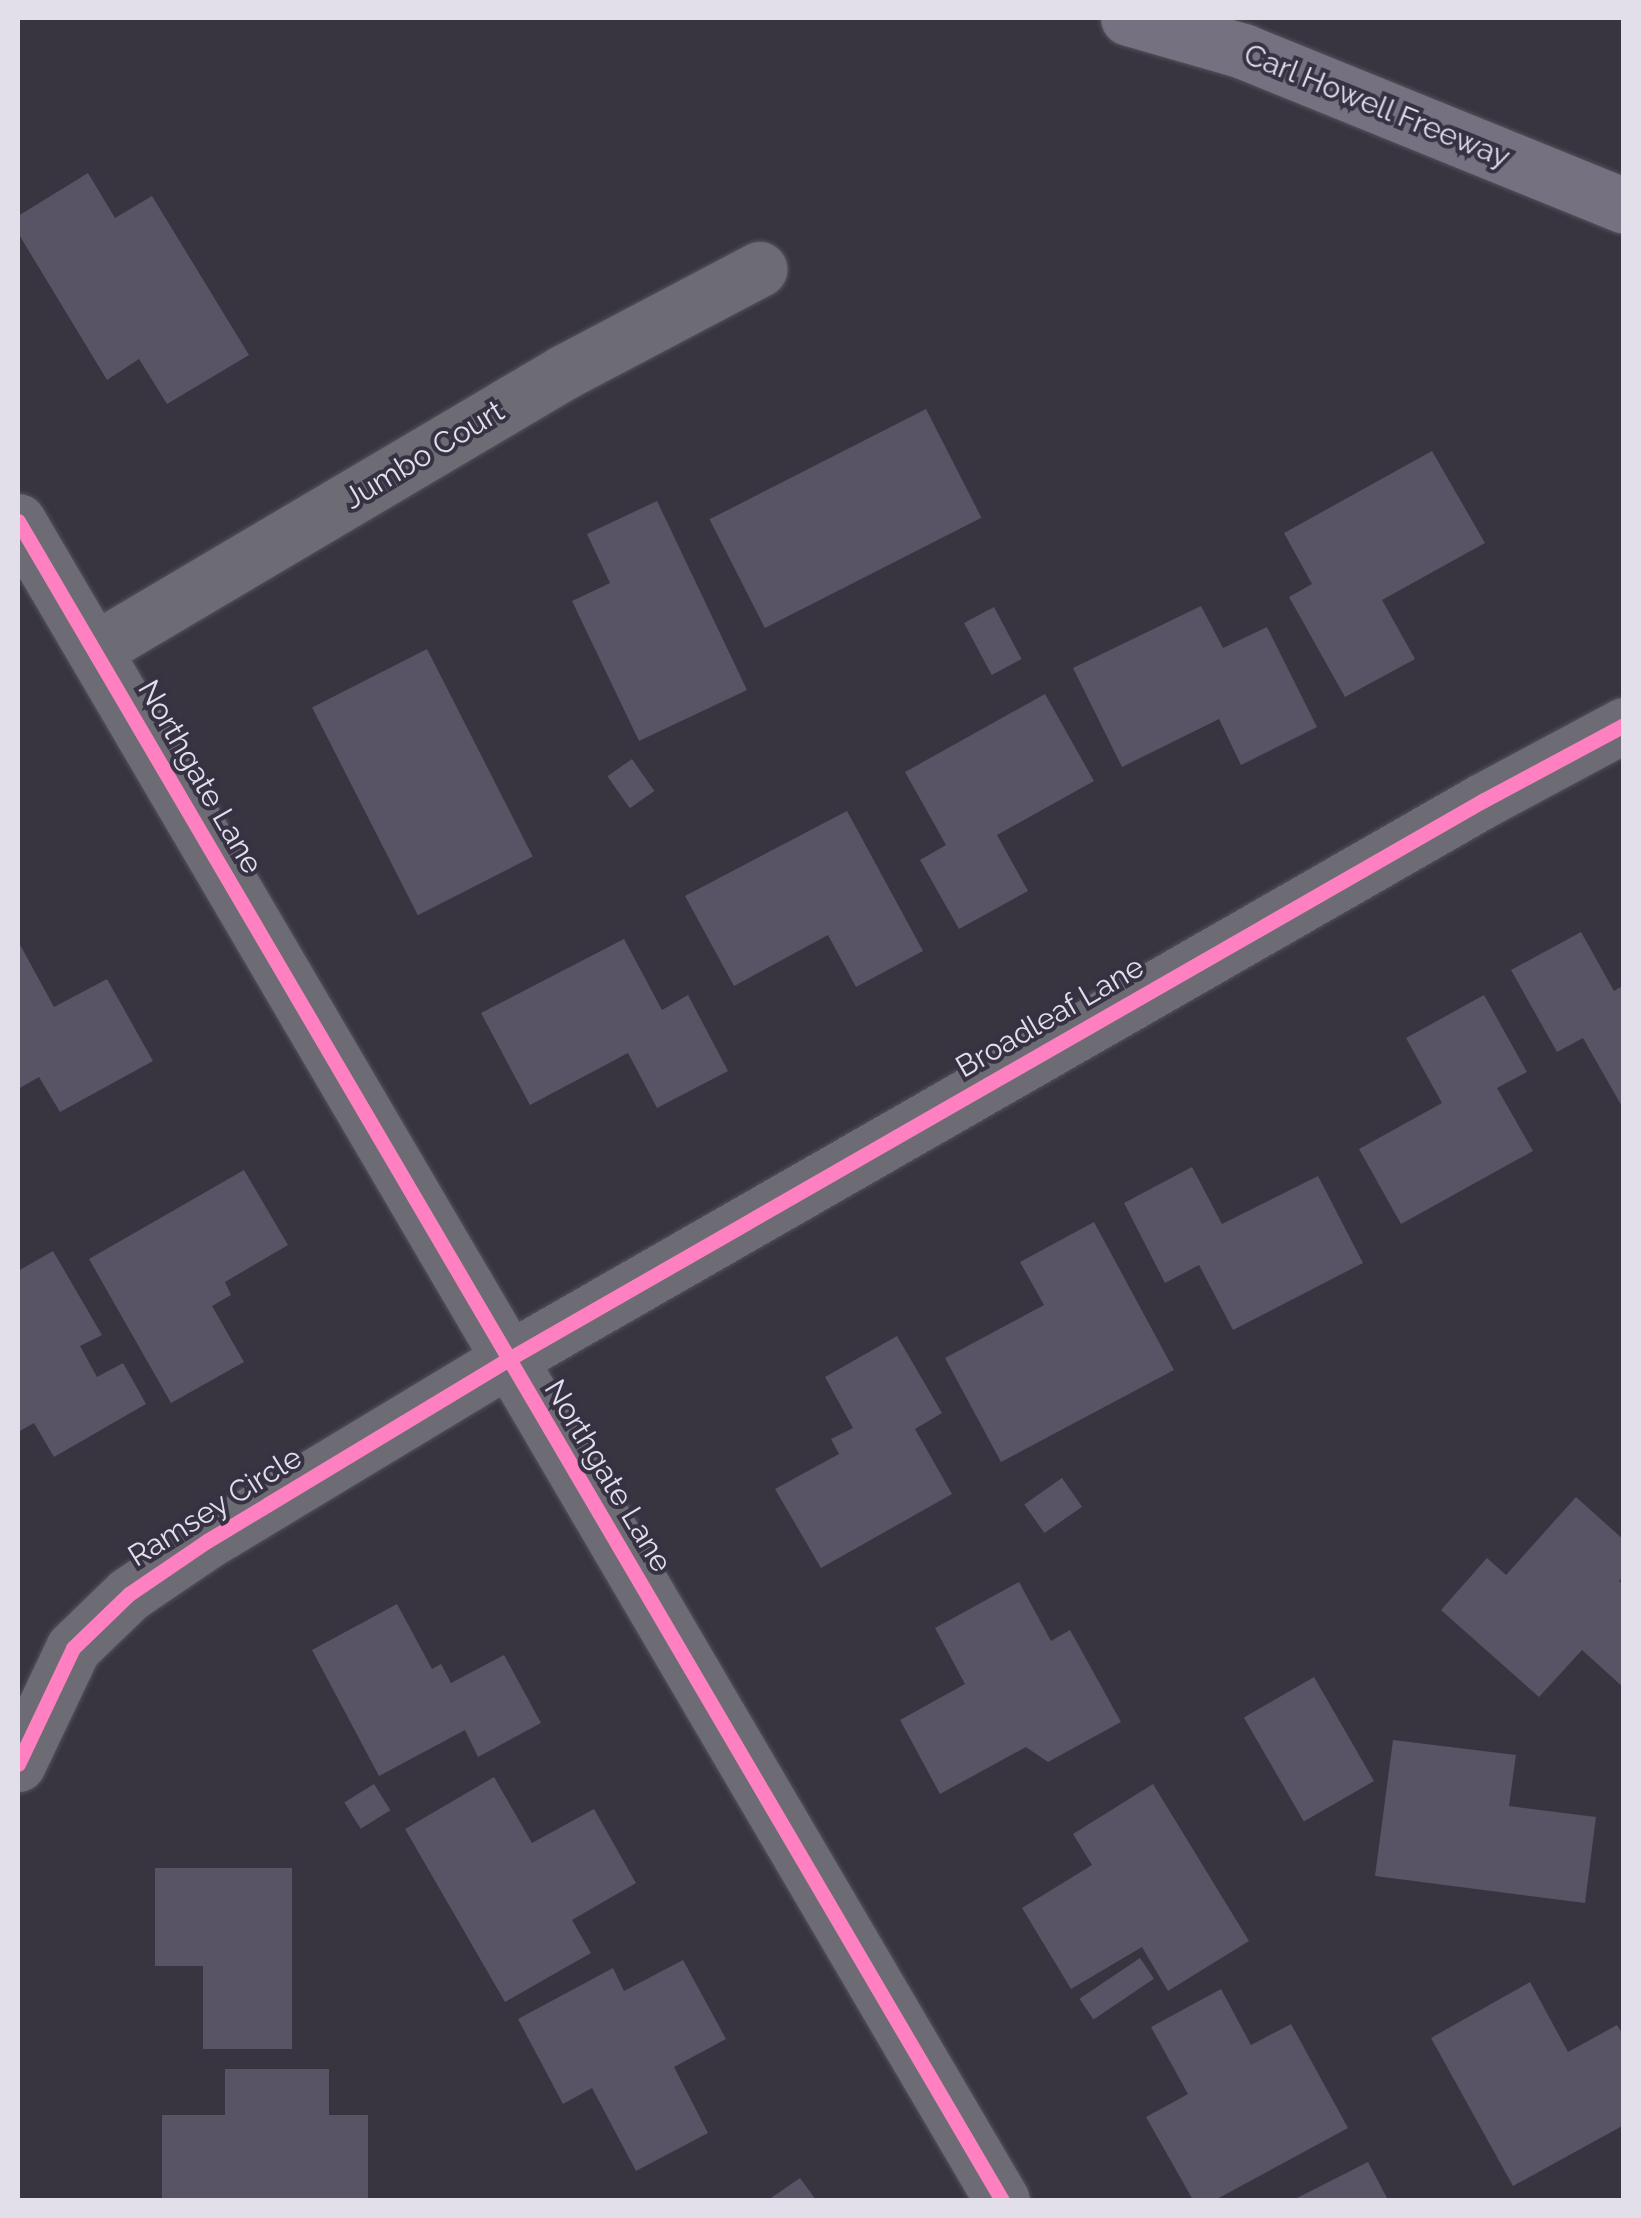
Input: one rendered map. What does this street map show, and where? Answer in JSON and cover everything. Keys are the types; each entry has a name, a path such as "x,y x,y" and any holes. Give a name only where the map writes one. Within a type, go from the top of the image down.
{"highway":[{"name":"Carl Howell Freeway","path":"1128,18 1243,51 1624,206"}],"street":[{"name":"Jumbo Court","path":"94,650 564,372 759,269"},
{"name":"Northgate Lane","path":"18,521 1002,2200"},
{"name":"Broadleaf Lane","path":"507,1360 1466,810 1624,725"},
{"name":"Ramsey Circle","path":"18,1764 73,1648 129,1594 207,1541 507,1360"}],"building":[{"path":"88,173 115,218 152,196 249,355 167,404 139,359 107,380 18,233 18,216"},
{"path":"926,409 981,518 765,628 709,519"},
{"path":"1432,451 1485,543 1382,600 1415,659 1345,697 1289,597 1312,584 1284,533"},
{"path":"657,501 747,690 639,741 572,601 610,583 587,534"},
{"path":"1201,606 1223,648 1267,627 1317,727 1241,765 1219,719 1122,767 1073,668"},
{"path":"994,607 1022,659 992,675 964,623"},
{"path":"427,649 533,857 418,915 312,708"},
{"path":"1045,694 1094,781 997,835 1028,891 959,929 920,860 946,845 905,772"},
{"path":"632,759 654,791 630,808 607,776"},
{"path":"847,811 923,951 856,987 828,935 734,986 685,896"},
{"path":"1581,932 1614,991 1624,985 1624,1110 1583,1038 1557,1052 1511,970"},
{"path":"624,939 662,1010 688,995 728,1071 657,1108 628,1053 530,1105 481,1013"},
{"path":"18,941 54,1007 107,979 153,1061 60,1112 39,1077 18,1089"},
{"path":"1484,995 1527,1072 1497,1088 1533,1151 1401,1224 1359,1149 1442,1103 1406,1038"},
{"path":"1192,1167 1222,1224 1318,1176 1363,1263 1233,1330 1199,1265 1165,1283 1124,1203"},
{"path":"244,1170 288,1245 225,1282 231,1295 212,1306 244,1362 171,1403 89,1259"},
{"path":"1094,1222 1174,1370 1001,1462 945,1358 1044,1305 1020,1262"},
{"path":"53,1251 102,1335 80,1346 97,1377 123,1363 146,1404 54,1457 34,1423 18,1432 18,1271"},
{"path":"897,1336 942,1413 915,1429 952,1494 821,1568 775,1489 839,1454 831,1439 853,1428 825,1377"},
{"path":"1062,1478 1082,1507 1044,1533 1024,1504"},
{"path":"1576,1497 1624,1540 1624,1576 1619,1581 1624,1585 1624,1688 1582,1650 1539,1697 1441,1610 1487,1558 1506,1575"},
{"path":"1019,1582 1051,1641 1070,1630 1121,1722 1048,1762 1026,1747 940,1794 900,1720 965,1684 935,1628"},
{"path":"397,1604 432,1669 441,1664 451,1683 504,1655 541,1723 478,1757 465,1730 379,1776 312,1650"},
{"path":"1314,1677 1374,1781 1304,1821 1244,1718"},
{"path":"1393,1740 1516,1755 1509,1806 1596,1817 1585,1903 1375,1876"},
{"path":"494,1777 532,1843 594,1809 636,1883 572,1920 591,1953 505,2002 405,1829"},
{"path":"374,1784 390,1810 361,1829 344,1803"},
{"path":"1153,1784 1249,1941 1168,1991 1142,1947 1071,1989 1022,1908 1092,1865 1073,1834"},
{"path":"155,1868 292,1868 292,2049 203,2049 203,1966 155,1966"},
{"path":"1140,1958 1154,1979 1093,2020 1079,1999"},
{"path":"683,1960 726,2039 674,2067 708,2133 636,2171 592,2088 563,2104 518,2019 613,1968 624,1991"},
{"path":"1530,1982 1568,2052 1617,2025 1624,2036 1624,2125 1513,2186 1431,2038"},
{"path":"1221,1989 1251,2045 1291,2024 1348,2128 1215,2200 1193,2200 1146,2117 1188,2094 1151,2027"},
{"path":"225,2069 329,2069 329,2115 368,2115 368,2200 162,2200 162,2115 225,2115"},
{"path":"1368,2162 1388,2200 1293,2200"},
{"path":"800,2178 816,2200 768,2200"}],"cycle path":[{"path":"18,521 1002,2200"},
{"path":"18,1764 73,1648 129,1594 207,1541 507,1360 1484,800 1624,725"}]}
